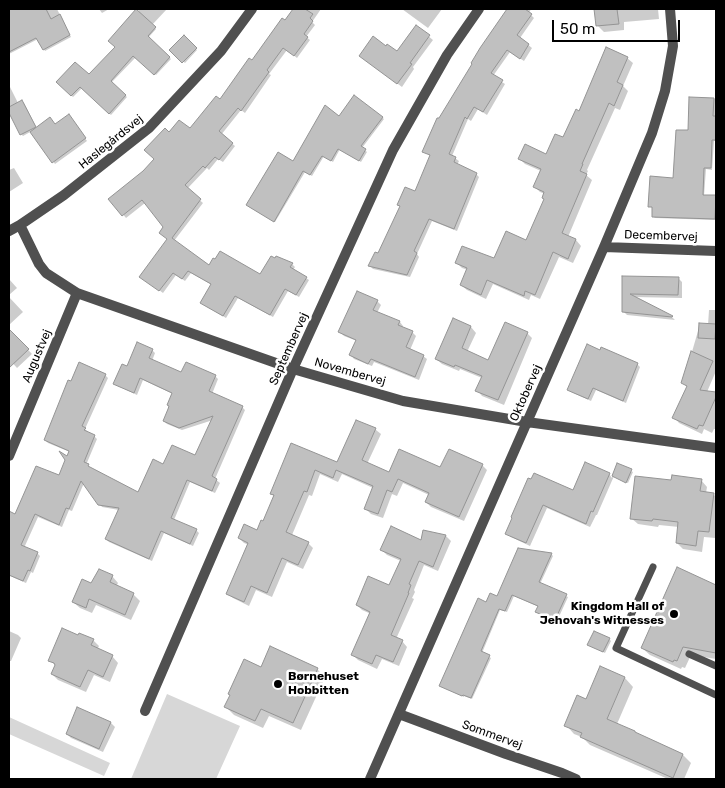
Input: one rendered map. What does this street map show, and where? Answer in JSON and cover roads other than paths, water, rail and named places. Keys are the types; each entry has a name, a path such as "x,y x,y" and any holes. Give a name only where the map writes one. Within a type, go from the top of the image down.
{"street":[{"name":"Haslegårdsvej","path":"9,231 64,195 149,128 222,51 252,9"},
{"name":"Septembervej","path":"145,711 293,368 393,150 447,55 479,9"},
{"name":"Oktobervej","path":"370,779 528,422 652,133 665,91 673,46 670,9"},
{"name":"Novembervej","path":"20,225 39,264 46,273 77,294 293,368 403,401 528,422 716,448"},
{"name":"Decembervej","path":"604,247 716,251"},
{"name":"Augustvej","path":"9,456 77,294"},
{"name":"Sommervej","path":"399,714 576,779"}],"lane":[{"path":"653,567 616,648 716,695"},
{"path":"689,654 716,666"}],"place":[{"name":"Kingdom Hall of Jehovah's Witnesses","path":"674,614"},
{"name":"Børnehuset Hobbitten","path":"278,684"}]}
